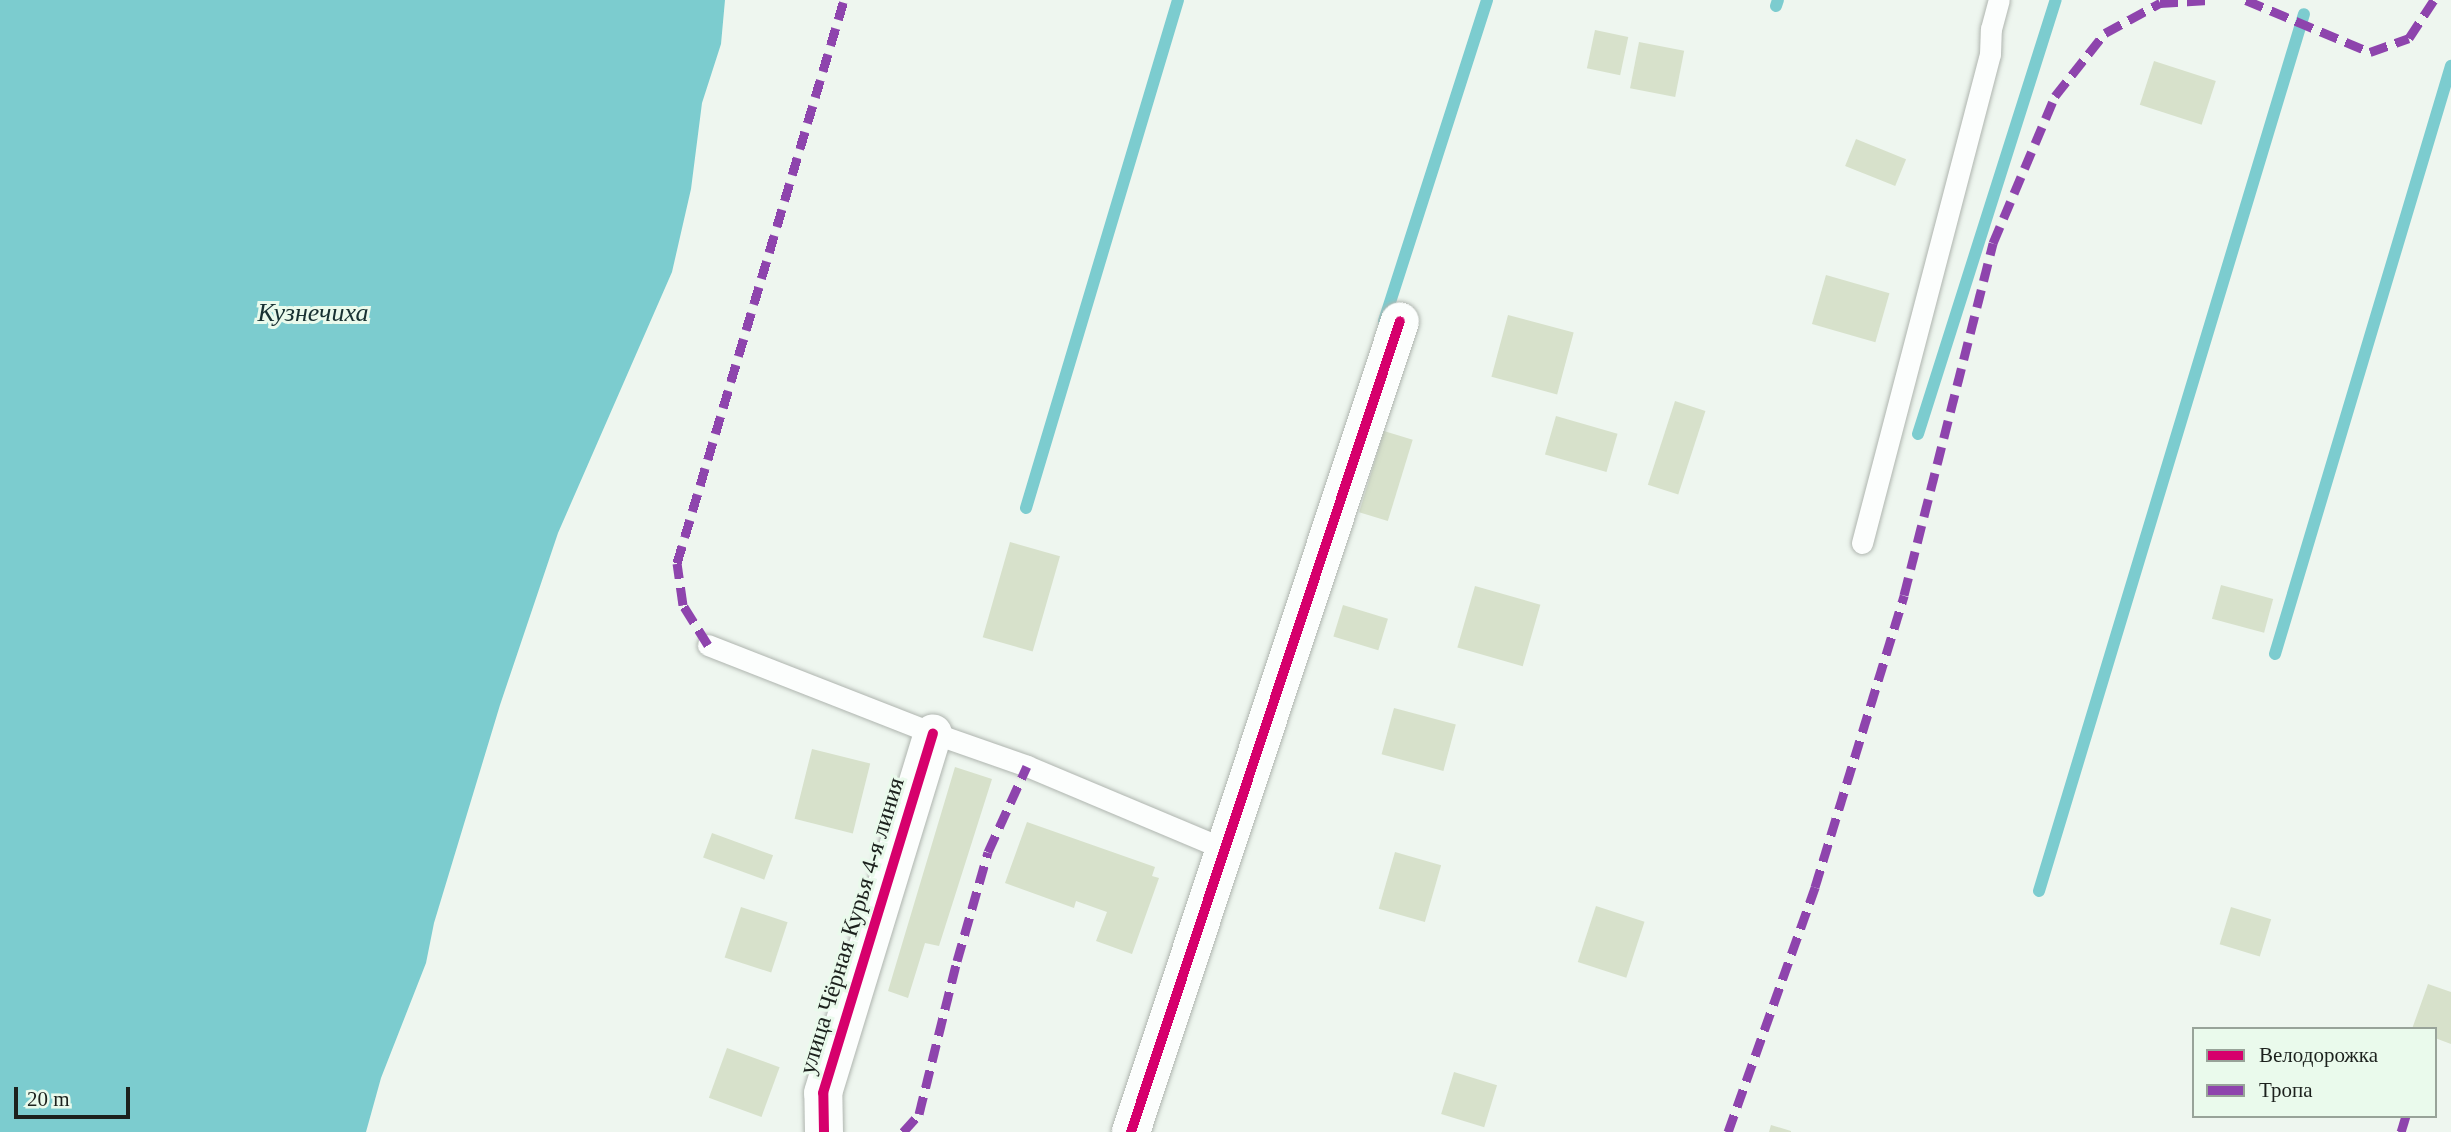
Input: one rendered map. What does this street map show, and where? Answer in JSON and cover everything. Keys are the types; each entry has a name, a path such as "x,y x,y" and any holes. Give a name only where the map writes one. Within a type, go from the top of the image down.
{"street":[{"path":"1131,1132 1401,321"},
{"name":"улица Чёрная Курья 4-я линия","path":"824,1132 823,1093 933,733"}],"lane":[{"path":"1862,543 1986,67 1999,0"},
{"path":"708,645 933,733 1027,766 1224,849"}],"water":[{"name":"Кузнечиха","path":"0,0 725,0 721,44 702,103 691,189 672,272 558,533 500,705 434,923 426,963 381,1078 366,1132 0,1132"}],"building":[{"path":"1595,30 1628,37 1620,75 1587,68"},
{"path":"1639,42 1684,51 1675,97 1630,88"},
{"path":"2154,61 2216,81 2202,125 2140,105"},
{"path":"1856,139 1906,159 1895,186 1845,166"},
{"path":"1826,275 1889,293 1875,342 1812,324"},
{"path":"1508,315 1574,333 1557,394 1491,377"},
{"path":"1675,401 1705,411 1678,495 1648,485"},
{"path":"1556,416 1618,434 1606,472 1545,454"},
{"path":"1384,431 1413,440 1388,521 1359,512"},
{"path":"1010,542 1060,556 1033,651 983,637"},
{"path":"2221,585 2273,599 2264,633 2212,619"},
{"path":"1475,586 1540,605 1523,666 1457,648"},
{"path":"1343,605 1388,619 1378,650 1333,637"},
{"path":"1394,708 1456,725 1443,771 1382,754"},
{"path":"812,749 870,764 853,833 795,819"},
{"path":"955,767 992,779 939,946 925,943 908,998 888,991"},
{"path":"1027,822 1155,867 1152,876 1159,878 1132,954 1096,941 1107,912 1076,901 1074,908 1005,883"},
{"path":"712,833 773,855 764,880 703,857"},
{"path":"1395,852 1441,865 1425,922 1379,909"},
{"path":"1596,906 1645,922 1626,978 1578,962"},
{"path":"741,907 788,922 771,973 725,957"},
{"path":"2231,907 2271,919 2260,957 2220,944"},
{"path":"2428,984 2451,992 2451,1044 2437,1039 2437,1027 2413,1027"},
{"path":"727,1048 780,1067 761,1117 709,1098"},
{"path":"1454,1072 1497,1085 1484,1127 1441,1114"},
{"path":"1771,1125 1791,1131 1791,1132 1769,1132"}],"waterway":[{"path":"1026,508 1178,0"},
{"path":"1384,321 1487,0"},
{"path":"1776,6 1778,0"},
{"path":"1918,434 2056,0"},
{"path":"2039,891 2304,14"},
{"path":"2275,654 2451,66"}],"marked path":[{"path":"708,645 683,605 677,563 844,0"},
{"path":"1728,1132 1815,887 1904,595 1993,243 2055,96 2105,33 2160,3 2208,0"},
{"path":"2246,0 2370,52 2409,38 2434,0"},
{"path":"903,1132 919,1114 957,961 988,852 1027,766"},
{"path":"2401,1132 2405,1118"}],"cycle path":[{"path":"1131,1132 1400,321"},
{"path":"824,1132 823,1093 933,733"}]}
